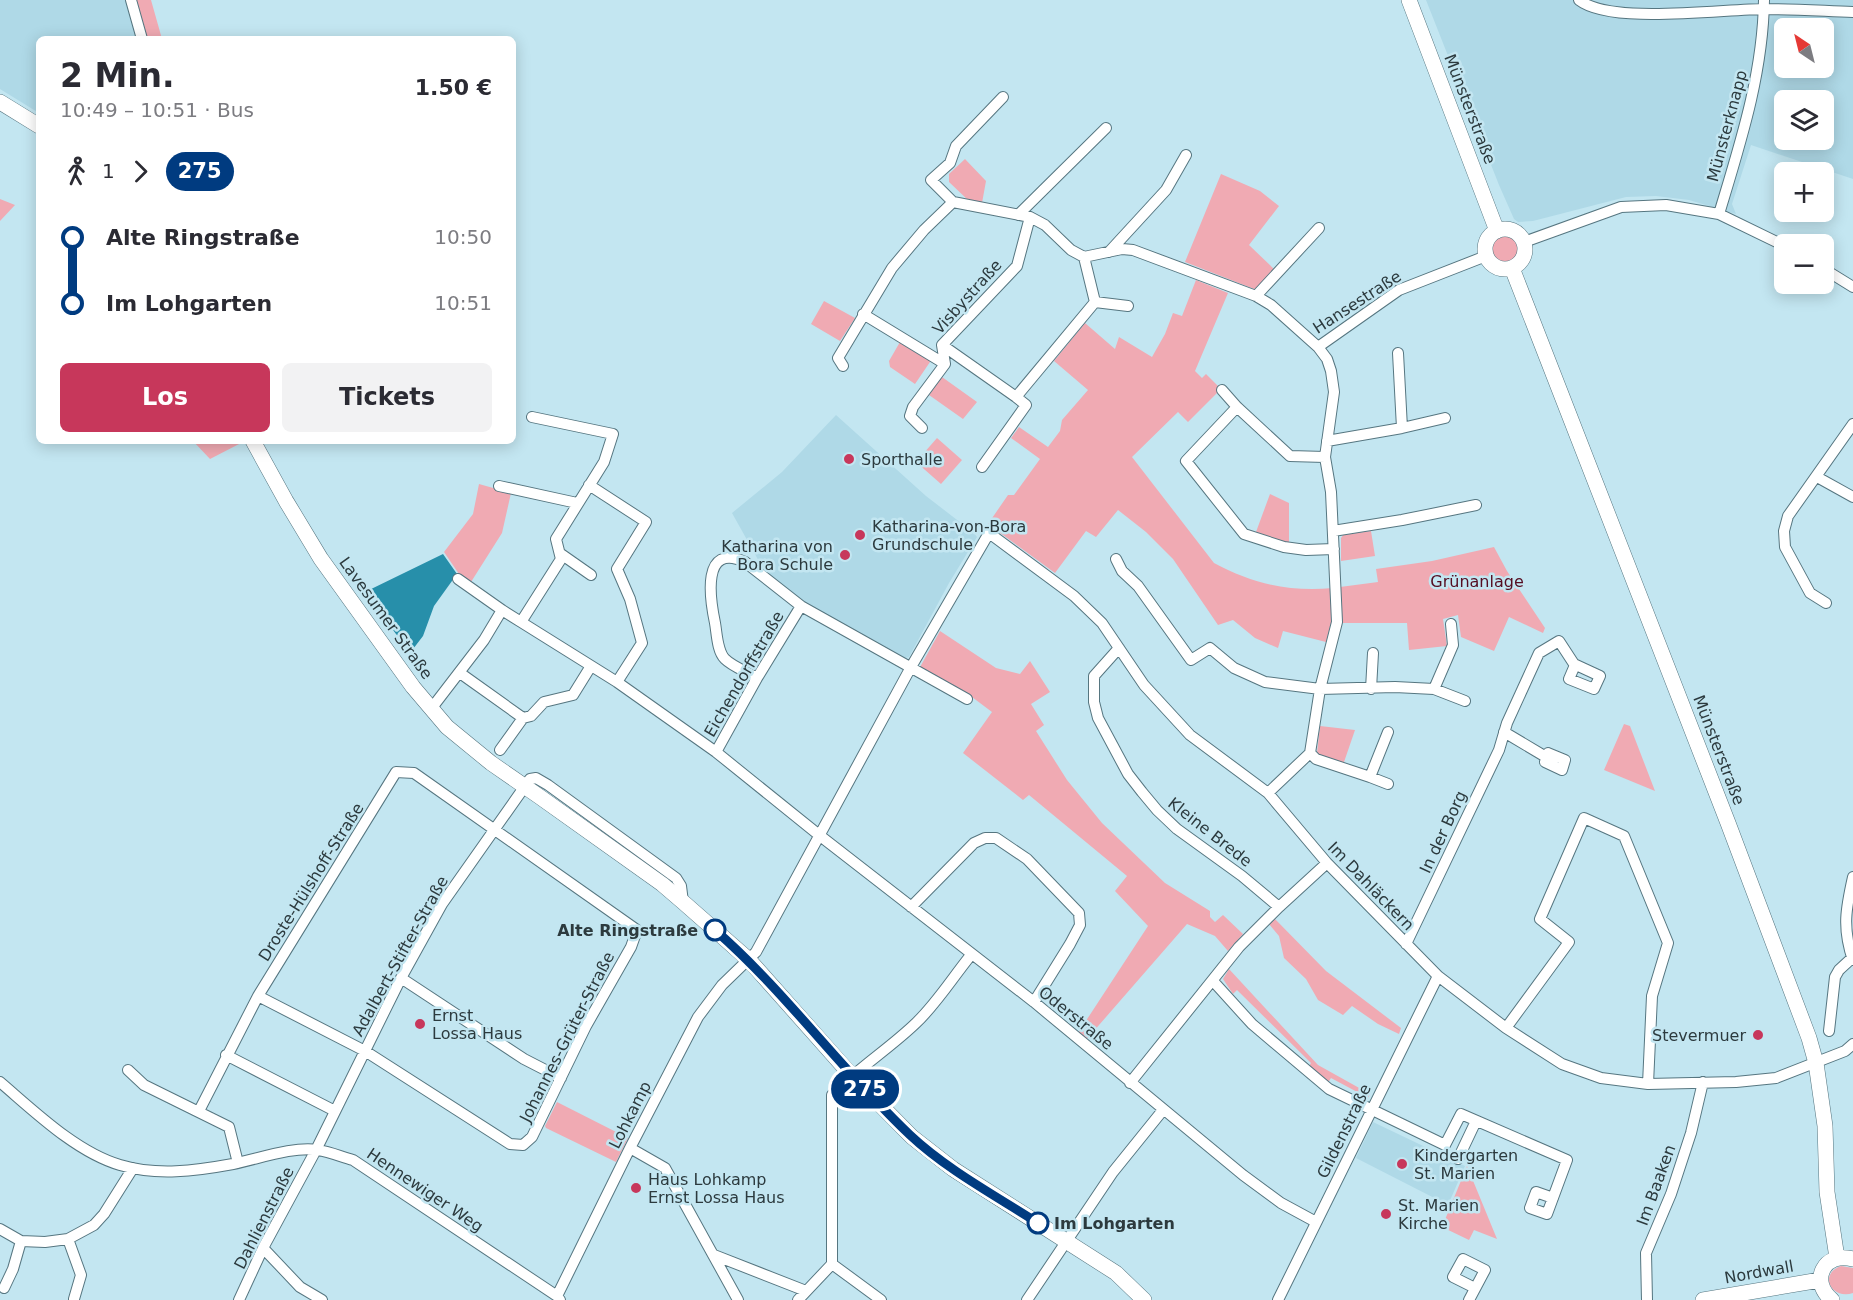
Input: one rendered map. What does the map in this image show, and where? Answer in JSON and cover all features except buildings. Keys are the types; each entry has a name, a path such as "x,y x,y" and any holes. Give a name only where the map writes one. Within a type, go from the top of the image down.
{"main road":[{"name":"Münsterstraße","path":"1409,0 1497,231"},
{"path":"0,102 36,124"},
{"path":"1505,229 1513,231 1520,235 1524,242 1523,257 1512,268 1497,267 1486,256 1487,241 1497,231 1505,229"},
{"name":"Münsterstraße","path":"1512,268 1799,1010 1816,1063 1825,1126 1829,1212 1837,1258"},
{"name":"Lavesumer Straße","path":"255,444 321,559 431,709 467,745 662,884 749,960 851,1075 912,1137 954,1168 1116,1273 1144,1300"},
{"path":"1832,1300 1825,1295 1820,1280 1825,1266 1837,1258 1853,1259"},
{"name":"Nordwall","path":"1703,1300 1820,1280"}],"street":[{"path":"131,0 141,36"},
{"path":"1579,0 1587,7 1639,15 1764,5 1853,12"},
{"name":"Münsterknapp","path":"1719,214 1748,120 1759,63 1764,5"},
{"path":"1003,97 956,146 950,163 931,180 953,202 1030,217 1045,225 1071,250 1083,257 1095,302"},
{"path":"1017,215 1106,128"},
{"path":"1109,252 1166,190 1186,155"},
{"path":"843,366 838,357 892,268 924,230 953,202"},
{"path":"1524,242 1621,207 1666,205 1719,214 1774,241"},
{"name":"Visbystraße","path":"945,364 942,345 1017,266 1030,217"},
{"path":"1256,296 1318,228"},
{"name":"Hansestraße","path":"1083,257 1133,250 1256,296 1271,305 1318,348 1399,290 1486,256"},
{"path":"1834,275 1853,287"},
{"path":"1095,302 1128,306"},
{"path":"1016,398 1095,302"},
{"name":"Visbystraße","path":"863,314 945,364"},
{"path":"942,345 1026,405 982,467"},
{"path":"1269,793 1310,753 1320,689 1337,622 1331,492 1325,457 1335,392 1334,380 1327,359 1318,348"},
{"path":"1398,353 1402,428"},
{"path":"922,428 910,416 913,407 945,364"},
{"path":"1222,390 1290,456 1325,457"},
{"path":"1237,407 1185,461 1244,534 1284,547 1306,550 1334,549"},
{"path":"520,622 561,559 556,539 604,462 613,434 532,417"},
{"path":"1326,441 1445,418"},
{"path":"1826,603 1810,593 1785,547 1784,531 1788,516 1853,424"},
{"path":"1817,477 1853,497"},
{"path":"589,485 646,522 617,569 630,599 642,643 617,682"},
{"path":"499,486 577,503"},
{"path":"1333,531 1476,505"},
{"name":"Im Dahläckern","path":"910,667 989,533 1074,597 1102,623 1144,685 1190,735 1269,793 1327,863 1438,976 1506,1028 1562,1064 1601,1078 1648,1084 1736,1082 1776,1078 1845,1051 1853,1044"},
{"path":"561,554 591,574"},
{"path":"757,678 725,658 720,647 709,586 710,575 717,563 725,558 734,557 745,562 801,606"},
{"path":"1116,559 1122,571 1138,586 1191,660 1210,648 1234,668 1265,682 1320,689 1434,688 1465,700"},
{"path":"458,579 520,622 617,682 716,752"},
{"name":"Eichendorffstraße","path":"819,836 716,752 801,606 910,667"},
{"path":"431,709 484,640 502,610"},
{"path":"1434,688 1453,645 1451,624"},
{"name":"In der Borg","path":"1406,944 1499,750 1504,732 1539,653 1559,641 1575,665"},
{"name":"Kleine Brede","path":"1119,648 1094,676 1094,702 1098,718 1128,774 1157,810 1177,829 1279,906"},
{"path":"1371,689 1373,653"},
{"path":"500,750 523,718 531,716 544,702 573,695 591,666"},
{"path":"749,960 756,952 910,667 966,699"},
{"path":"460,673 523,718"},
{"path":"1370,777 1388,732"},
{"path":"1504,732 1546,758"},
{"path":"1310,753 1316,759 1388,784"},
{"name":"Droste-Hülshoff-Straße","path":"199,1111 258,996 396,772 414,773 494,829"},
{"name":"Adalbert-Stifter-Straße","path":"316,1150 401,978 442,904 524,786"},
{"path":"1506,1028 1569,942 1540,919 1584,818 1624,836 1668,943 1652,996 1648,1084"},
{"name":"Johannes-Grüter-Straße","path":"365,1051 515,1145 523,1145 532,1137 586,1026 631,947 637,930 494,829"},
{"name":"Oderstraße","path":"819,836 1034,1002 1244,1175 1281,1203 1316,1222"},
{"path":"911,907 974,843 985,838 996,838 1027,859 1079,913 1080,925 1071,944 1034,1002"},
{"path":"1130,1083 1226,962 1279,906 1327,863"},
{"path":"1829,1031 1835,977 1843,965 1853,959 1845,934 1846,911 1853,877"},
{"path":"798,1300 832,1264 831,1095 851,1075 919,1021 971,955"},
{"name":"Lohkamp","path":"558,1298 630,1148 698,1017 722,985 749,960"},
{"name":"Gildenstraße","path":"1278,1300 1438,976"},
{"path":"401,978 524,1059 561,1078"},
{"path":"1213,981 1252,1024 1329,1089 1445,1145 1459,1156 1476,1121"},
{"path":"258,996 365,1051"},
{"path":"226,1055 335,1111"},
{"path":"128,1070 144,1085 229,1127 238,1163"},
{"name":"Hennewiger Weg","path":"0,1082 36,1113 87,1150 106,1160 133,1168 180,1172 296,1151 316,1150 353,1160 558,1298"},
{"name":"Im Baaken","path":"1647,1300 1646,1253 1671,1194 1691,1133 1703,1082"},
{"path":"1027,1300 1113,1172 1163,1110"},
{"path":"1445,1145 1461,1114 1567,1160 1553,1198"},
{"path":"630,1148 665,1168 738,1300"},
{"name":"Dahlienstraße","path":"239,1300 263,1248 316,1150"},
{"path":"0,1229 21,1241 45,1242 68,1239 94,1225 104,1214 133,1168"},
{"path":"68,1239 81,1275 74,1299"},
{"path":"4,1288 13,1269 21,1241"},
{"path":"263,1248 300,1287 322,1300"},
{"path":"714,1255 806,1291"},
{"path":"832,1264 881,1300"},
{"path":"1469,1300 1475,1288"}],"shaded area":[{"path":"0,0 128,0 137,36 36,36 36,111 0,89"},
{"path":"1426,0 1853,0 1853,179 1834,173 1834,162 1802,162 1751,145 1732,204 1736,214 1689,200 1656,196 1626,197 1533,221 1518,222 1514,219"},
{"name":"Katharina-von-Bora Grundschule","path":"836,415 926,496 977,537 909,657 906,658 802,601 765,572 732,513 782,472"},
{"path":"1373,1122 1465,1166 1448,1205 1356,1158"}],"green space":[{"path":"135,0 151,0 161,36 145,36"},
{"path":"965,159 986,181 982,203 969,201 949,182 949,174"},
{"path":"1221,174 1260,191 1279,206 1249,245 1275,270 1258,288 1254,289 1185,262"},
{"path":"0,199 15,205 0,221"},
{"path":"1505,234 1515,239 1520,249 1515,259 1505,264 1495,259 1490,249 1495,239"},
{"path":"1196,280 1228,293 1195,371 1202,378 1206,374 1221,389 1188,422 1178,412 1132,457 1214,563 1243,576 1272,585 1302,589 1333,588 1334,622 1331,623 1326,642 1283,631 1278,648 1255,638 1233,620 1218,625 1173,559 1146,532 1118,510 1096,537 1086,531 1055,573 988,524 1008,495 1014,495 1040,459 1011,438 1019,427 1048,447 1060,431 1062,420 1088,390 1054,361 1085,323 1115,349 1119,337 1152,357 1165,334 1173,313 1182,316"},
{"path":"824,301 855,318 840,341 811,324"},
{"path":"900,342 929,359 930,362 915,384 890,367 889,361"},
{"path":"942,377 977,402 963,419 929,395"},
{"path":"937,438 962,460 941,484 916,462"},
{"path":"196,444 239,444 210,459"},
{"path":"479,484 511,493 502,533 471,582 459,574 444,552 473,514"},
{"path":"1270,494 1289,503 1289,544 1256,532"},
{"path":"1371,531 1375,556 1341,561 1343,535"},
{"name":"Grünanlage","path":"1494,547 1545,628 1543,633 1509,617 1494,651 1461,637 1458,615 1443,619 1447,646 1409,650 1407,623 1340,623 1340,587 1378,582 1376,569 1432,561"},
{"path":"940,631 996,668 1020,674 1030,661 1050,692 1031,704 1044,725 1036,731 1067,780 1102,823 1165,883 1210,911 1210,917 1215,922 1223,915 1243,934 1228,951 1215,936 1187,924 1086,1040 1078,1033 1148,926 1115,891 1127,876 1029,795 1023,800 963,753 992,712 972,697 919,669"},
{"path":"1624,724 1630,726 1655,791 1604,770"},
{"path":"1320,726 1355,730 1343,765 1319,756 1317,753"},
{"path":"1275,919 1326,971 1401,1028 1399,1034 1378,1024 1352,1006 1343,1015 1318,1000 1306,979 1284,958 1279,936 1269,924"},
{"path":"1229,969 1318,1065 1370,1094 1367,1100 1361,1102 1358,1100 1361,1094 1331,1078 1327,1084 1308,1068 1311,1063 1237,990 1233,994 1223,979"},
{"path":"557,1102 628,1138 616,1162 546,1128"},
{"path":"1467,1166 1497,1239 1474,1230 1469,1240 1442,1227"},
{"path":"1841,1266 1853,1268 1853,1293 1839,1293 1830,1285 1830,1275"}],"water":[{"path":"443,554 457,574 434,606 423,636 410,653 365,592"}],"bus line":[{"name":"275","path":"715,930 749,960 851,1075 912,1137 954,1168 1038,1223"}],"place":[{"name":"Sporthalle","path":"849,459"},
{"name":"Katharina-von-Bora Grundschule","path":"860,535"},
{"name":"Katharina von Bora Schule","path":"845,555"},
{"name":"Alte Ringstraße","path":"715,930"},
{"name":"Ernst Lossa Haus","path":"420,1024"},
{"name":"Stevermuer","path":"1758,1035"},
{"name":"Kindergarten St. Marien","path":"1402,1164"},
{"name":"Haus Lohkamp Ernst Lossa Haus","path":"636,1188"},
{"name":"St. Marien Kirche","path":"1386,1214"},
{"name":"Im Lohgarten","path":"1038,1223"}]}
